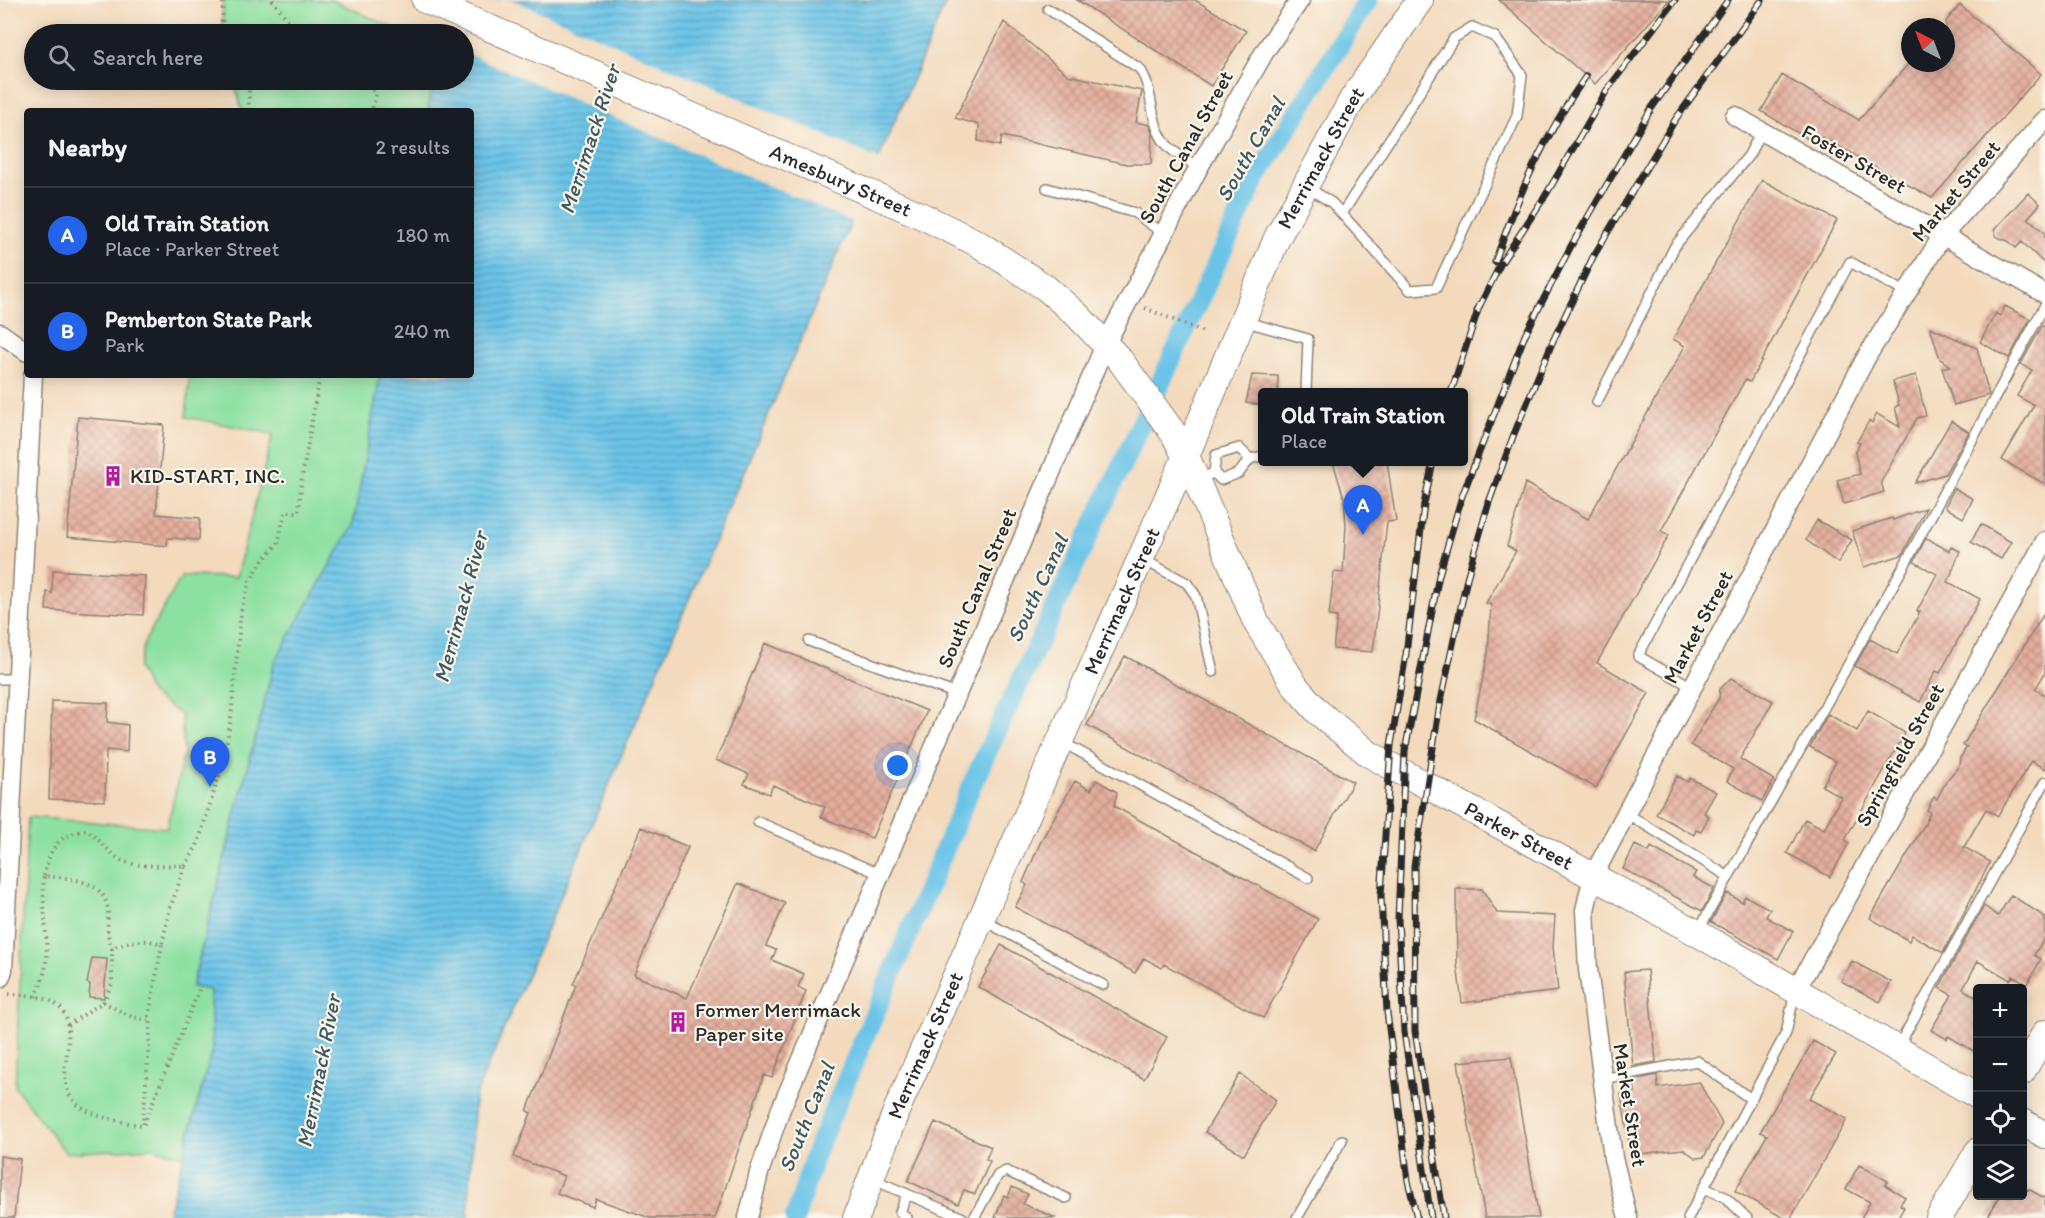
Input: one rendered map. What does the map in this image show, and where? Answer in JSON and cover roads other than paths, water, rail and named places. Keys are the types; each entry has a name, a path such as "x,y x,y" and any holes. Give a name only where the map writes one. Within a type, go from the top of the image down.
{"main road":[{"name":"Amesbury Street","path":"425,0 918,214 977,243 1046,288 1112,352 1180,445"},
{"name":"Merrimack Street","path":"856,1218 897,1109 1140,559 1180,445 1242,321 1277,238 1305,186 1353,98 1420,0"},
{"name":"Parker Street","path":"1180,445 1205,476 1256,622 1296,687 1318,712 1369,754 1697,933 1973,1094"},
{"path":"2027,1064 2045,1033"},
{"path":"2027,1125 2045,1135"},
{"path":"1939,1218 1973,1158"}],"street":[{"name":"South Canal Street","path":"748,1218 759,1173 780,1112 880,874 957,694 1164,234 1265,51 1300,0"},
{"name":"Foster Street","path":"1735,116 2045,294"},
{"name":"Market Street","path":"1628,1218 1613,1158 1588,969 1585,910 1593,876 1867,356 1943,235 2045,120"},
{"path":"0,333 24,350"},
{"path":"0,978 3,970 9,679 33,378"},
{"name":"Springfield Street","path":"1795,992 2045,541"}],"lane":[{"path":"1048,9 1140,69 1146,78 1160,134 1167,146 1199,167"},
{"path":"1305,186 1332,203 1410,290 1436,288 1517,116 1522,75 1496,37 1472,27 1454,39 1342,214"},
{"path":"1597,402 1675,246 1749,155 1761,131"},
{"path":"1047,188 1135,213 1164,234"},
{"path":"1692,687 1638,656 1850,262 1907,293"},
{"path":"1697,933 1905,564 2045,305"},
{"path":"1242,321 1308,339 1306,388"},
{"path":"1250,459 1239,448 1216,455 1205,476 1221,480 1239,473 1250,459 1258,457"},
{"path":"1140,559 1187,583 1196,596 1213,672"},
{"path":"809,641 957,694"},
{"path":"1060,740 1308,878"},
{"path":"1897,1049 2045,783"},
{"path":"1626,813 1729,877"},
{"path":"758,822 880,874"},
{"path":"981,919 1103,985"},
{"path":"1688,1218 1786,1033 1795,992"},
{"path":"1602,1079 1697,1061 1751,1099"},
{"path":"1297,1218 1342,1140"},
{"path":"974,1218 999,1175 1006,1171 1066,1198"},
{"path":"870,1178 963,1218"},
{"path":"1704,1188 1725,1197 1748,1218"},
{"path":"907,1194 900,1212 907,1218"}],"water":[{"name":"Merrimack River","path":"431,0 947,0 475,1096 468,1218 167,1218 212,1050 210,990 192,987 274,663 353,525 379,378 474,378 474,108 428,108 430,90 474,90 474,24 454,24"}],"waterway":[{"name":"South Canal","path":"795,1218 815,1154 974,780 1256,179 1368,0"}],"railway":[{"path":"1477,311 1501,263 1547,193 1607,90 1675,0"},
{"path":"1431,1218 1404,1032 1398,919 1405,751 1439,575 1462,496 1525,335 1571,246 1651,109 1728,0"},
{"path":"1444,1218 1415,1031 1414,866 1439,710 1467,578 1489,502 1514,434 1552,343 1593,257 1675,120 1762,0"},
{"path":"1495,262 1513,212 1545,143 1586,76"},
{"path":"1452,388 1480,304"},
{"path":"1417,1218 1408,1181 1387,1012 1381,896 1391,745 1406,654 1424,504 1432,466"}],"place":[{"name":"KID-START, INC.","path":"113,476"},
{"name":"Old Train Station","path":"1363,535"},
{"name":"Pemberton State Park","path":"210,787"},
{"name":"Former Merrimack Paper site","path":"678,1022"}]}
